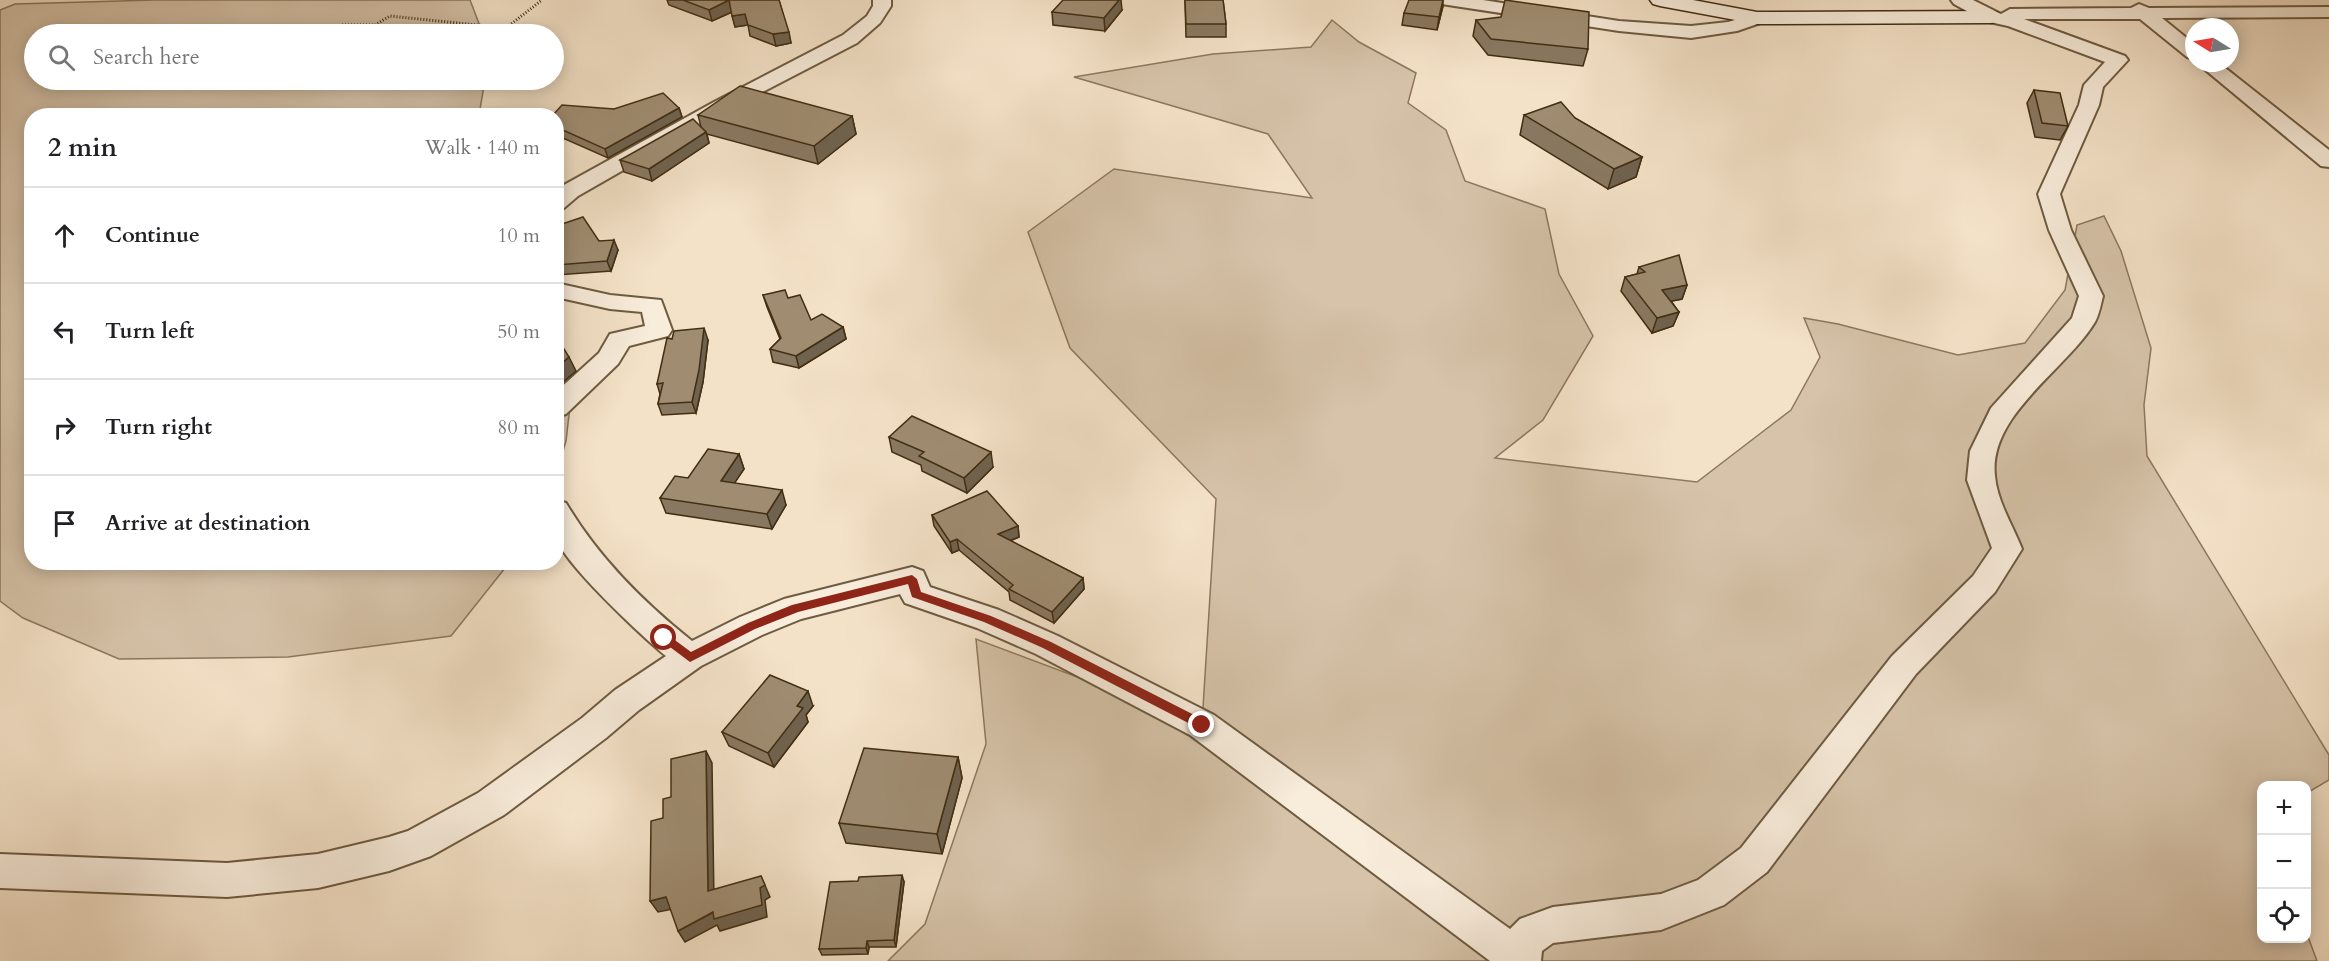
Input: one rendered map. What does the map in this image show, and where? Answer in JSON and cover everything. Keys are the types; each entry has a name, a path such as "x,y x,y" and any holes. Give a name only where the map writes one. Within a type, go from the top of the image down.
{"street":[{"path":"564,196 721,106 850,39 874,19 882,6 882,0 888,0"},
{"path":"1448,0 1619,26 1691,32 1731,27 1757,18"},
{"path":"0,871 227,880 318,871 389,854 418,844 491,804 594,728 627,700 690,657 752,626 795,608 912,579 916,594 988,619 1047,645 1202,725 1521,961 1524,942 1534,932 1553,925 1661,912 1711,893 1754,860 1904,665 1984,584 2007,549 1980,474 1990,430 2014,394 2024,388 2084,320 2091,296 2060,230 2049,194 2089,105 2094,85 2118,60 2012,21 1991,17 1757,18 1660,0"},
{"path":"1960,0 1991,17 2004,14 2329,12"},
{"path":"2128,0 2185,46"},
{"path":"2218,72 2329,161"},
{"path":"564,292 610,302 652,304 659,330 619,340 609,358 564,400"},
{"path":"564,527 595,566 664,638 690,657"}],"path":[{"path":"511,24 542,0"},
{"path":"377,24 390,16 467,24"}],"shaded area":[{"path":"154,0 470,0 479,24 24,24 24,90 483,90 480,108 24,108 24,570 503,570 451,636 288,657 119,659 23,618 0,601 0,10 15,4"},
{"path":"1332,20 1359,42 1416,73 1408,103 1446,130 1465,181 1545,209 1559,274 1593,336 1543,420 1495,458 1697,482 1791,410 1820,357 1804,318 1838,324 1958,355 2025,343 2065,290 2077,225 2104,216 2121,251 2151,348 2144,405 2147,456 2329,755 2329,780 2311,791 2311,781 2257,781 2257,943 2310,943 2317,961 888,961 925,924 986,744 976,639 1202,724 1216,499 1070,348 1028,232 1114,169 1312,198 1268,134 1074,77 1213,54 1311,47"},
{"path":"564,370 573,380 564,447"}],"building":[{"path":"683,0 729,0 709,10"},
{"path":"729,0 779,0 789,32 773,34 748,25 745,14 732,16"},
{"path":"1063,0 1119,0 1104,18 1052,12"},
{"path":"1185,0 1223,0 1226,24 1186,24"},
{"path":"1409,0 1443,0 1439,17 1404,13"},
{"path":"1505,0 1589,12 1588,49 1491,39 1476,20 1501,17"},
{"path":"740,86 852,116 814,146 698,115"},
{"path":"2034,90 2060,93 2068,126 2042,123"},
{"path":"663,93 679,108 605,149 564,131 564,108 559,108 562,105 614,109"},
{"path":"1561,102 1575,118 1642,157 1614,169 1524,115"},
{"path":"693,119 706,132 649,169 620,160"},
{"path":"583,217 599,241 614,240 607,261 564,264 564,223"},
{"path":"1679,255 1687,285 1662,290 1679,312 1657,318 1625,277 1645,272 1639,267"},
{"path":"785,290 788,298 800,295 811,320 822,314 843,327 796,356 770,349 781,338 763,295"},
{"path":"704,328 692,402 658,404 663,383 657,384 667,338 672,339 674,331"},
{"path":"564,349 569,357 564,361"},
{"path":"912,416 991,452 964,478 919,456 924,452 889,437"},
{"path":"708,449 739,454 721,481 782,490 767,514 660,498 675,476 688,478"},
{"path":"987,491 1018,526 998,534 1083,578 1052,612 1009,589 1013,585 957,539 950,542 932,515"},
{"path":"770,675 808,691 797,706 803,708 768,753 722,732"},
{"path":"864,748 958,757 937,834 839,823"},
{"path":"706,751 708,891 761,876 765,885 760,888 762,905 714,919 713,912 678,931 666,897 650,901 651,821 663,818 663,799 671,797 671,759"},
{"path":"902,875 894,940 867,941 866,948 819,949 830,882 858,881 859,877"}],"route":[{"path":"664,638 690,657 752,626 795,608 912,579 916,594 988,619 1047,645 1202,725"}]}
